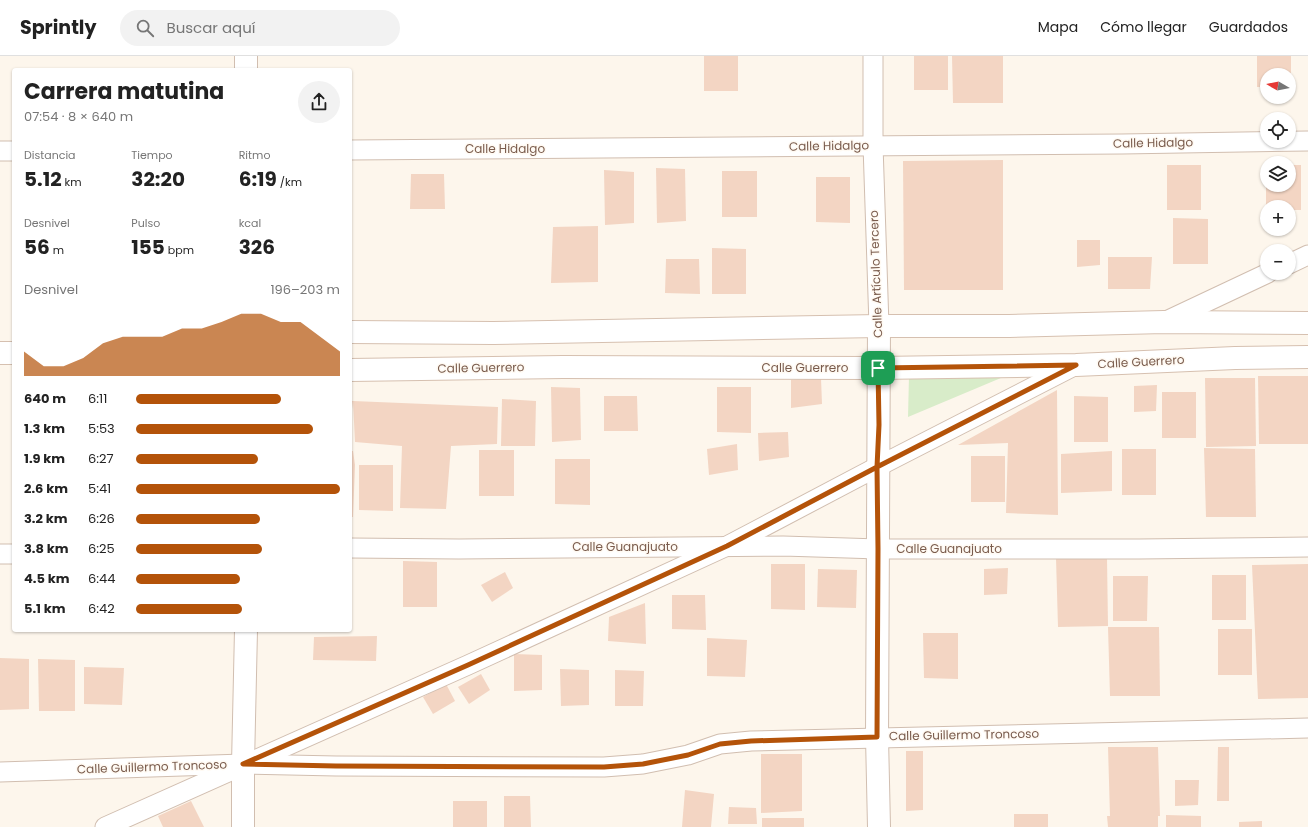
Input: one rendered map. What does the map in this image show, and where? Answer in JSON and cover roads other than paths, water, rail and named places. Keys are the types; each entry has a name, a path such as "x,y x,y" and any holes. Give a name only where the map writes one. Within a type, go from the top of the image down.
{"main road":[{"path":"246,56 246,68"},
{"path":"352,332 493,333 879,326 1009,326 1164,322 1308,323"},
{"name":"Calle Artículo Tercero","path":"879,326 879,425 877,467 877,737 879,827"},
{"path":"0,353 12,353"},
{"name":"Calle Guerrero","path":"352,370 563,367 878,368 1076,365 1235,358 1308,357"},
{"path":"243,827 246,632"}],"street":[{"name":"Calle Artículo Tercero","path":"873,56 872,145 879,326"},
{"name":"Calle Hidalgo","path":"352,150 1122,144 1308,141"},
{"path":"0,151 12,151"},
{"path":"1296,261 1308,255"},
{"path":"1164,322 1260,277"},
{"path":"105,827 243,764 468,665 727,546 1076,365"},
{"name":"Calle Guanajuato","path":"352,548 783,546 878,549 1139,549 1308,547"},
{"path":"0,554 12,554"},
{"name":"Calle Guillermo Troncoso","path":"0,772 243,764 336,766 604,767 643,764 688,755 720,744 751,741 1308,728"}]}
